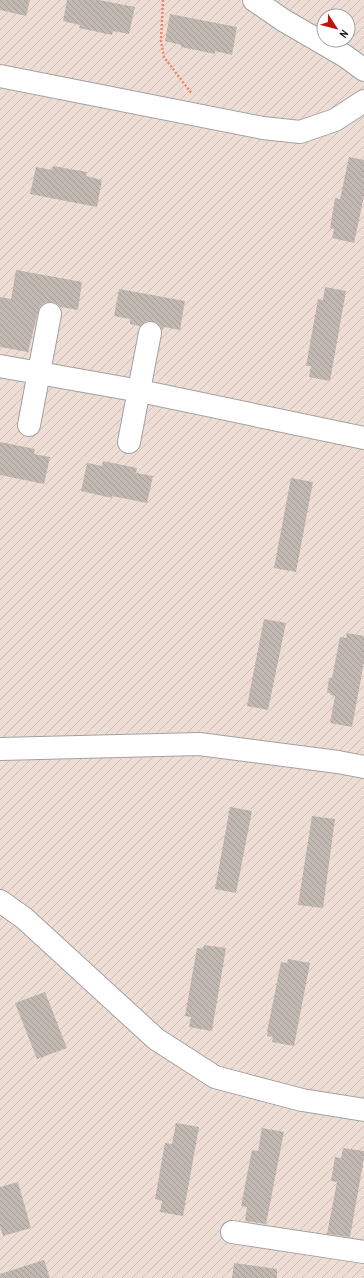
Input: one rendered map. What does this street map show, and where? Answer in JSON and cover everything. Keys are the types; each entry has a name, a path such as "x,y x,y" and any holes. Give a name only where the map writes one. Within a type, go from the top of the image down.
{"lane":[{"path":"254,0 283,20 345,56 364,70"},
{"path":"0,76 263,128 300,132 335,120 364,101"},
{"path":"29,426 50,314"},
{"path":"130,442 150,332"},
{"path":"0,366 140,391 364,438"},
{"path":"0,749 199,744 338,762 364,767"},
{"path":"0,901 24,918 156,1039 215,1077 302,1100 364,1110"},
{"path":"232,1232 364,1252"}],"path":[{"path":"163,0 161,41 164,56 210,117"}],"shaded area":[{"path":"0,0 364,0 364,1278 0,1278"}],"building":[{"path":"0,0 30,0 26,16 0,10"},
{"path":"67,0 99,0 135,7 129,34 113,31 112,35 79,28 80,25 63,21"},
{"path":"170,14 237,27 232,55 215,51 215,54 181,47 181,45 165,41"},
{"path":"349,157 364,160 364,196 354,243 332,238 334,229 330,228 335,198 340,199"},
{"path":"53,166 87,172 86,176 102,180 97,207 30,194 36,167 52,170"},
{"path":"16,270 82,282 78,310 61,308 58,304 52,302 46,302 40,306 28,352 0,347 0,297 11,299"},
{"path":"325,287 346,291 330,381 309,377 311,366 306,366 318,299 323,300"},
{"path":"119,289 185,301 180,330 164,327 162,330 158,324 152,321 146,321 140,326 130,324 130,319 114,316"},
{"path":"0,442 35,449 34,454 50,457 44,484 0,475"},
{"path":"103,461 137,468 136,473 153,476 147,503 112,496 112,498 81,491 87,463 102,466"},
{"path":"291,478 313,482 296,572 274,568"},
{"path":"264,619 286,623 268,710 247,706"},
{"path":"347,633 364,636 364,662 352,727 330,723 335,696 330,695 331,693 327,693 329,678 332,678 340,637 346,638"},
{"path":"230,807 252,811 236,893 215,889"},
{"path":"312,816 335,819 323,908 298,905"},
{"path":"204,945 226,948 212,1031 189,1027 191,1017 185,1016 197,948 203,949"},
{"path":"288,959 310,963 294,1046 272,1042 273,1037 267,1036 281,962 287,963"},
{"path":"45,992 67,1048 37,1059 15,1003"},
{"path":"176,1123 199,1127 183,1216 160,1212 162,1201 155,1199 165,1143 172,1144"},
{"path":"262,1128 284,1132 266,1224 245,1221 247,1207 241,1206 252,1150 258,1151"},
{"path":"343,1148 364,1151 350,1237 327,1234 337,1182 331,1181 335,1157 341,1158"},
{"path":"18,1182 31,1228 3,1236 0,1226 0,1187"},
{"path":"44,1260 50,1278 0,1278 0,1274"},
{"path":"234,1263 277,1269 277,1278 232,1278"}]}
